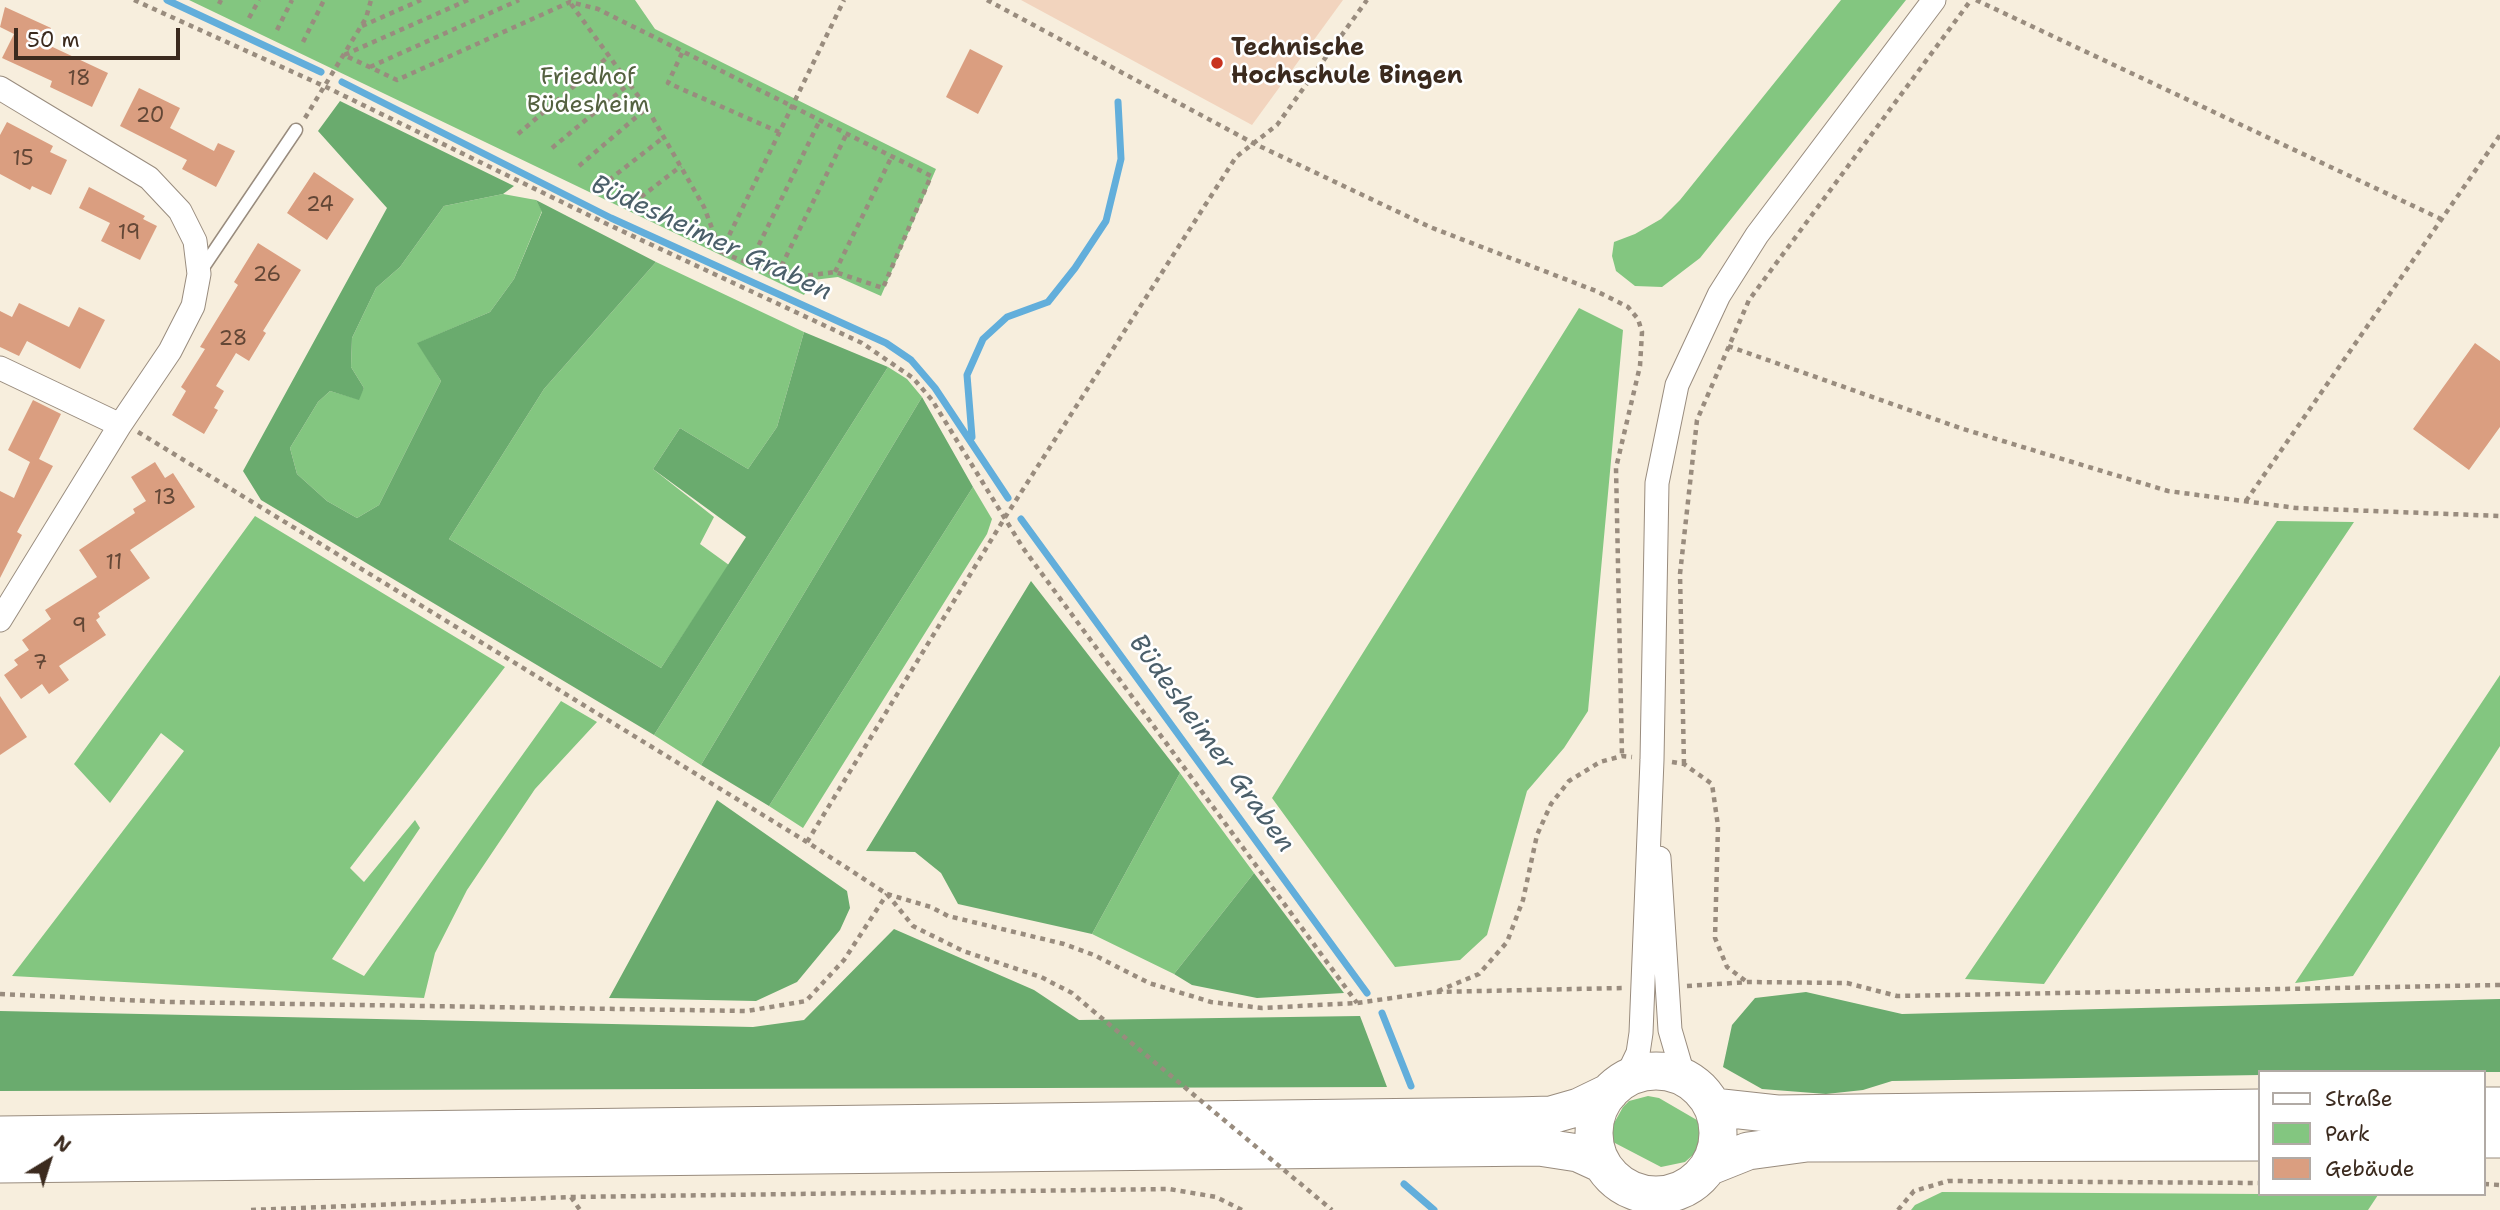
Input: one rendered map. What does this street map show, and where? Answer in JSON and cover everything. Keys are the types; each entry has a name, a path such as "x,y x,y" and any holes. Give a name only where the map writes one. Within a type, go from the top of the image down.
{"main road":[{"path":"0,1135 1551,1115 1579,1107 1618,1085 1652,1071 1674,1073 1696,1085 1713,1107 1717,1143 1708,1167 1696,1180 1664,1194 1646,1194 1629,1188 1614,1178 1602,1164 1578,1153 1539,1147 0,1164"},
{"path":"1602,1164 1594,1134 1596,1119 1618,1085"},
{"path":"1713,1107 1777,1114 2258,1108"},
{"path":"1708,1167 1771,1145 1807,1143 2258,1142"}],"street":[{"path":"1618,1085 1640,1044 1652,760 1657,483 1677,385 1719,295 1757,235 1934,0"},
{"path":"0,88 149,178 180,211 195,241 199,274 192,306 170,351 120,425 1,616"},
{"path":"0,368 120,425"},
{"path":"1652,760 1670,1030 1684,1078"}],"lane":[{"path":"199,274 296,130"}],"path":[{"path":"134,0 326,87 607,224 879,352 914,378 932,400 1004,519 1357,1003"},
{"path":"249,18 259,0"},
{"path":"277,30 292,0"},
{"path":"303,42 324,0"},
{"path":"296,130 326,87 361,27 371,0"},
{"path":"361,27 421,0"},
{"path":"344,55 468,0"},
{"path":"369,67 519,0"},
{"path":"721,252 844,0"},
{"path":"988,0 1253,143 1430,227 1596,291 1628,307 1638,319 1642,332 1640,366 1616,468 1622,756"},
{"path":"807,842 1004,519 1236,157 1277,125 1367,0"},
{"path":"1684,764 1680,574 1697,420 1749,300 1777,258 1970,0"},
{"path":"1976,0 2441,219"},
{"path":"344,55 397,80 569,1 598,9 931,176 883,288 835,272 796,277 777,275 721,252 704,207 647,108 569,1"},
{"path":"682,53 668,83 779,132"},
{"path":"517,134 609,56"},
{"path":"552,148 629,84"},
{"path":"579,166 647,108"},
{"path":"750,264 820,120"},
{"path":"777,275 847,133"},
{"path":"2246,501 2500,135"},
{"path":"609,180 664,137"},
{"path":"835,272 892,156"},
{"path":"641,197 681,166"},
{"path":"1727,346 1961,428 2168,491 2296,508 2500,516"},
{"path":"120,425 139,433 807,842 887,894 970,922 1064,944 1094,955 1149,983 1211,1002 1262,1008 1357,1003 1433,992 1642,988"},
{"path":"1433,992 1479,974 1507,942 1523,900 1537,835 1551,804 1569,781 1600,762 1622,756 1684,764 1712,784 1718,826 1715,938 1727,967 1748,982"},
{"path":"0,994 169,1002 747,1011 806,1001 844,960 887,894"},
{"path":"887,894 913,926 963,951 1041,977 1072,993 1332,1210"},
{"path":"1668,986 1748,982 1847,984 1897,996 2500,985"},
{"path":"1898,1210 1914,1191 1948,1181 2258,1183"},
{"path":"251,1210 571,1197 1169,1189 1216,1197 1242,1210"},
{"path":"571,1197 580,1210"}],"shaded area":[{"name":"Technische Hochschule Bingen","path":"1021,0 1343,0 1252,125"}],"green space":[{"name":"Friedhof Büdesheim","path":"189,0 635,0 655,29 936,169 881,296 838,277 813,280 804,295"},
{"path":"1841,0 1906,0 1700,258 1662,287 1635,286 1616,271 1612,256 1614,242 1661,219 1680,200"},
{"path":"340,101 514,186 503,194 444,206 400,267 376,288 352,338 351,367 364,388 359,400 330,391 318,402 290,448 297,474 327,501 357,518 379,505 441,381 417,343 490,312 514,279 542,212 536,200 656,262 544,389 449,539 661,668 746,537 653,469 680,428 748,469 777,427 804,332 888,367 654,735 261,500 243,471 387,208 318,131"},
{"path":"503,194 536,200 542,211 514,279 490,312 418,343 441,381 379,505 357,518 327,501 297,474 290,448 318,402 330,391 358,399 364,388 351,367 352,338 376,288 400,267 444,206"},
{"path":"656,262 804,332 777,427 748,469 680,428 653,469 714,517 700,544 729,565 661,668 449,539 544,389"},
{"path":"1579,308 1623,330 1588,711 1564,748 1527,791 1487,935 1460,960 1395,967 1272,798"},
{"path":"888,367 907,379 922,397 701,765 654,735"},
{"path":"922,397 973,487 769,806 701,765"},
{"path":"973,487 992,519 987,534 803,828 769,806"},
{"path":"255,516 505,667 350,868 364,882 415,820 420,828 332,959 364,976 561,701 597,722 535,789 467,890 435,953 424,998 12,976 184,751 161,733 110,803 74,764"},
{"path":"2277,521 2354,522 2044,984 1965,979"},
{"path":"1031,581 1180,773 1092,934 958,904 941,873 915,852 866,851"},
{"path":"2500,675 2500,746 2353,976 2295,983"},
{"path":"1180,773 1254,873 1174,974 1092,934"},
{"path":"717,800 847,891 850,908 840,930 797,982 756,1001 609,998"},
{"path":"1254,873 1344,993 1257,998 1192,985 1174,974"},
{"path":"894,929 1034,990 1079,1020 1360,1016 1387,1087 0,1091 0,1011 753,1027 804,1020"},
{"path":"1806,992 1902,1014 2500,999 2500,1072 2258,1070 2258,1075 1892,1081 1863,1090 1826,1094 1762,1089 1723,1067 1732,1025 1755,998"},
{"path":"1648,1096 1659,1098 1702,1123 1704,1133 1701,1143 1685,1162 1661,1167 1613,1142 1613,1125 1623,1107 1629,1101"},
{"path":"1942,1192 2377,1196 2368,1210 1911,1210 1915,1205"}],"building":[{"path":"5,7 51,28 44,43 108,73 92,107 50,87 52,81 2,58 14,34 0,27"},
{"path":"970,49 1003,66 978,114 946,97"},
{"path":"139,88 180,108 170,128 214,151 218,143 235,151 216,187 182,169 187,160 120,126"},
{"path":"7,122 53,146 50,152 67,160 51,195 32,186 30,190 0,174 0,135"},
{"path":"314,172 354,199 327,240 287,213"},
{"path":"89,187 145,216 143,219 157,226 140,260 101,241 110,223 79,208"},
{"path":"258,243 301,270 263,331 266,333 249,361 236,353 216,386 224,391 214,408 218,410 204,434 172,415 186,391 181,387 205,349 200,347 238,285 234,282"},
{"path":"19,303 69,327 79,307 105,320 80,369 27,341 19,356 0,347 0,311 12,317"},
{"path":"2475,343 2500,361 2500,427 2469,470 2413,429"},
{"path":"33,400 61,414 39,459 53,466 17,532 22,535 0,578 0,491 14,498 30,462 8,450"},
{"path":"155,462 165,478 173,473 195,507 130,550 150,578 98,613 100,617 96,620 106,635 59,666 69,680 49,694 42,684 21,699 4,675 18,665 14,660 29,650 22,640 51,619 45,610 97,577 79,550 135,513 133,509 146,501 131,477"},
{"path":"0,696 27,737 0,755"}],"waterway":[{"name":"Büdesheimer Graben","path":"167,0 321,72"},
{"name":"Büdesheimer Graben","path":"342,82 611,218 886,343 911,360 935,388 1008,498"},
{"path":"972,437 967,375 983,339 1007,317 1048,302 1075,268 1106,221 1121,159 1118,102"},
{"name":"Büdesheimer Graben","path":"1021,519 1367,993"},
{"name":"Büdesheimer Graben","path":"1382,1013 1411,1086"},
{"name":"Büdesheimer Graben","path":"1404,1184 1434,1210"}],"place":[{"name":"Technische Hochschule Bingen","path":"1217,63"}]}
